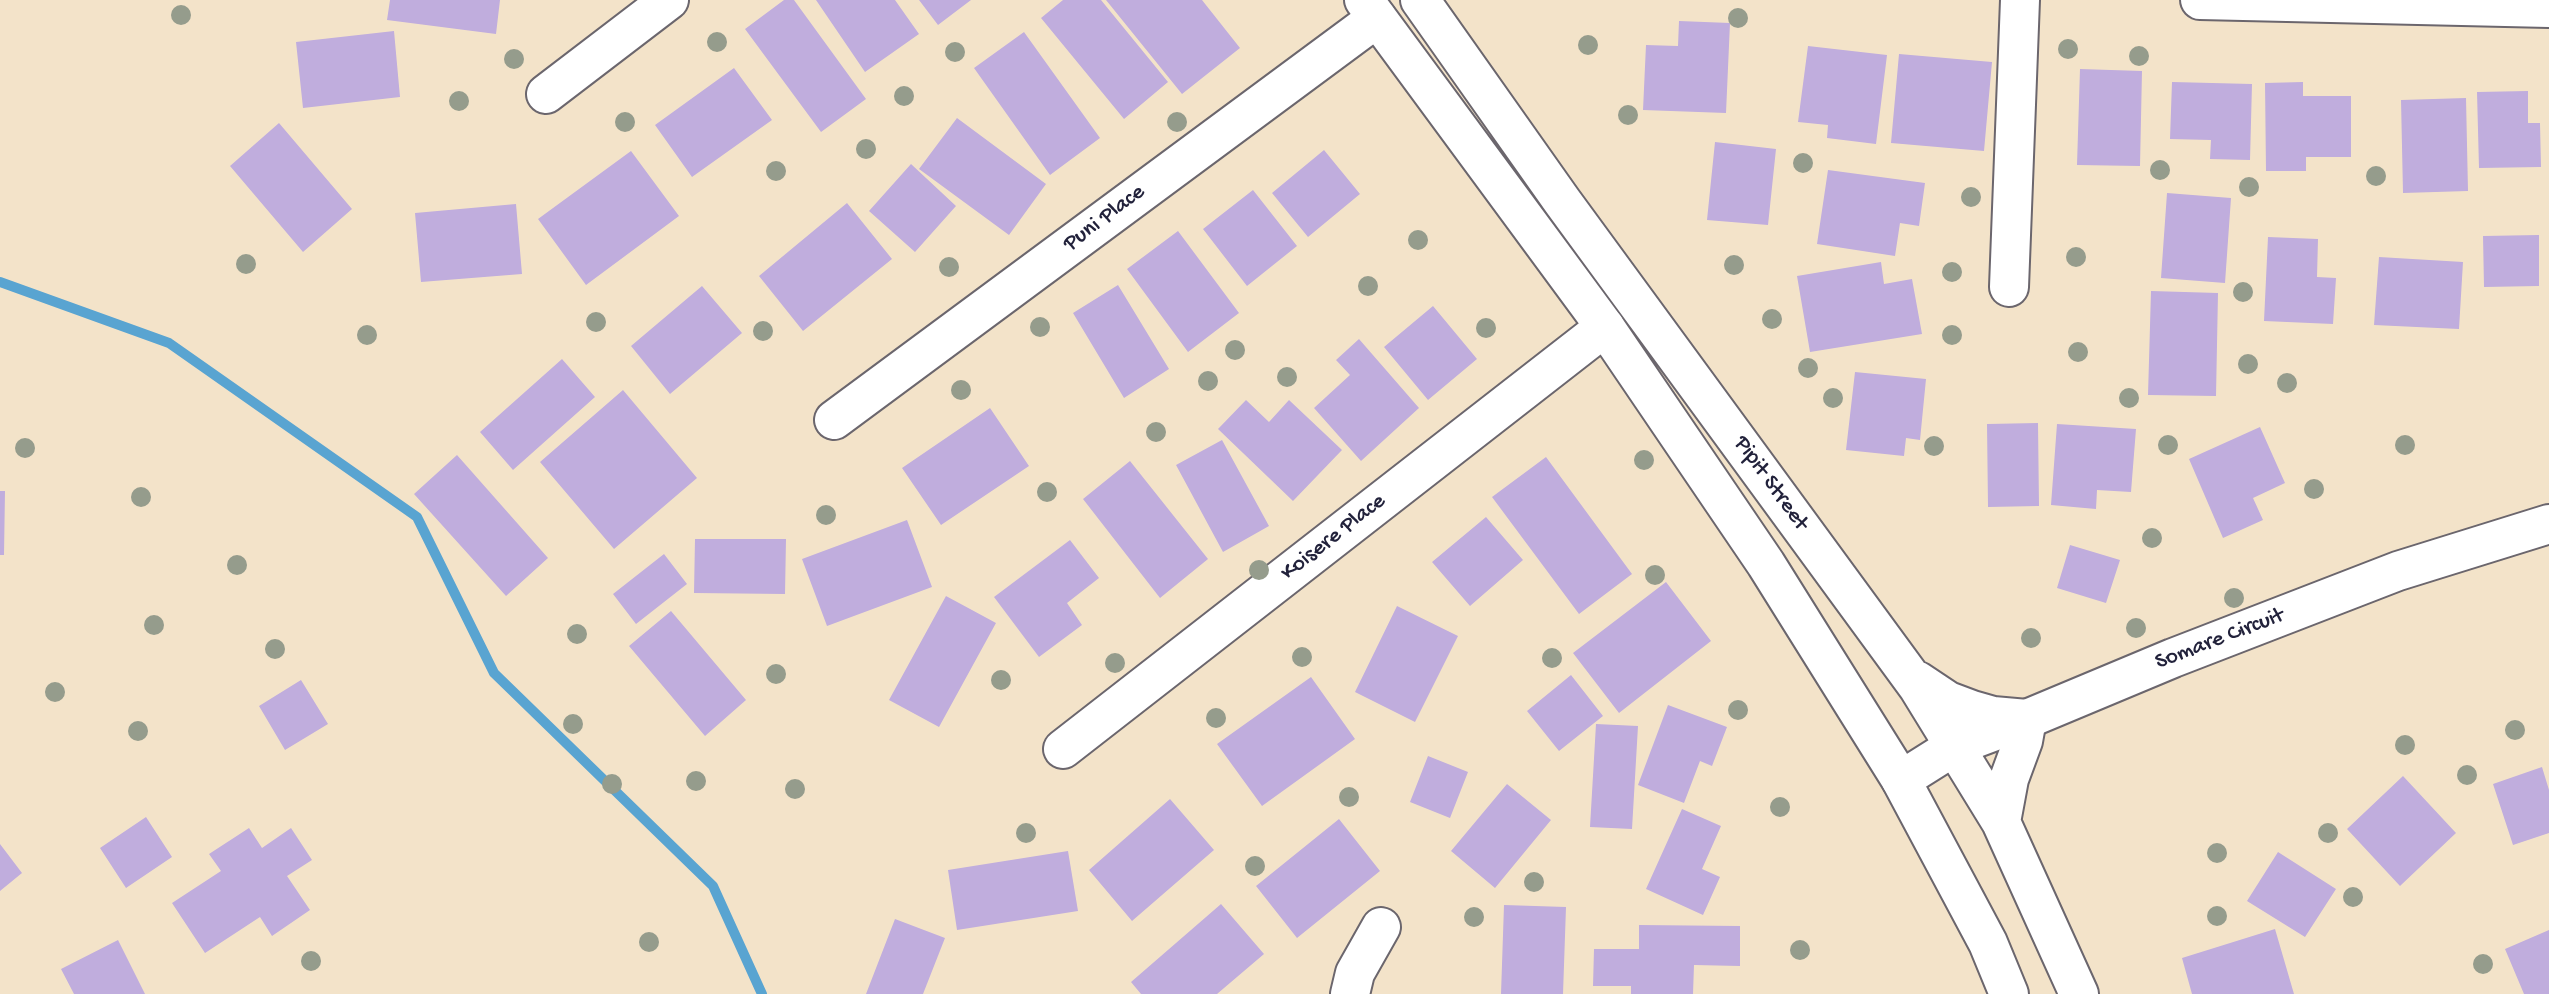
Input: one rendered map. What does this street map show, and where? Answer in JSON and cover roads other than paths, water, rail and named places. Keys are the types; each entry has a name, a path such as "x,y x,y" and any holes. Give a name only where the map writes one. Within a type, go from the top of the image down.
{"street":[{"path":"546,94 669,0"},
{"name":"Pipit Street","path":"1420,0 1555,191 1910,676 2001,822 2079,994"},
{"path":"2009,287 2020,0"},
{"path":"2200,0 2549,8"},
{"name":"Pipit Street","path":"1370,9 1605,327 1766,565 1901,780 1988,943 2009,994"},
{"name":"Puni Place","path":"834,420 1370,9"},
{"name":"Koisere Place","path":"1063,749 1605,327"},
{"name":"Somare Circuit","path":"1901,780 1955,747 2173,658 2398,571 2549,524"},
{"path":"1910,676 1948,701 1972,710 1993,716 2027,719 2023,741 2009,779 2001,822"},
{"path":"1350,994 1355,973 1381,927"}],"waterway":[{"path":"0,282 169,343 417,517 494,673 713,886 762,994"}]}
